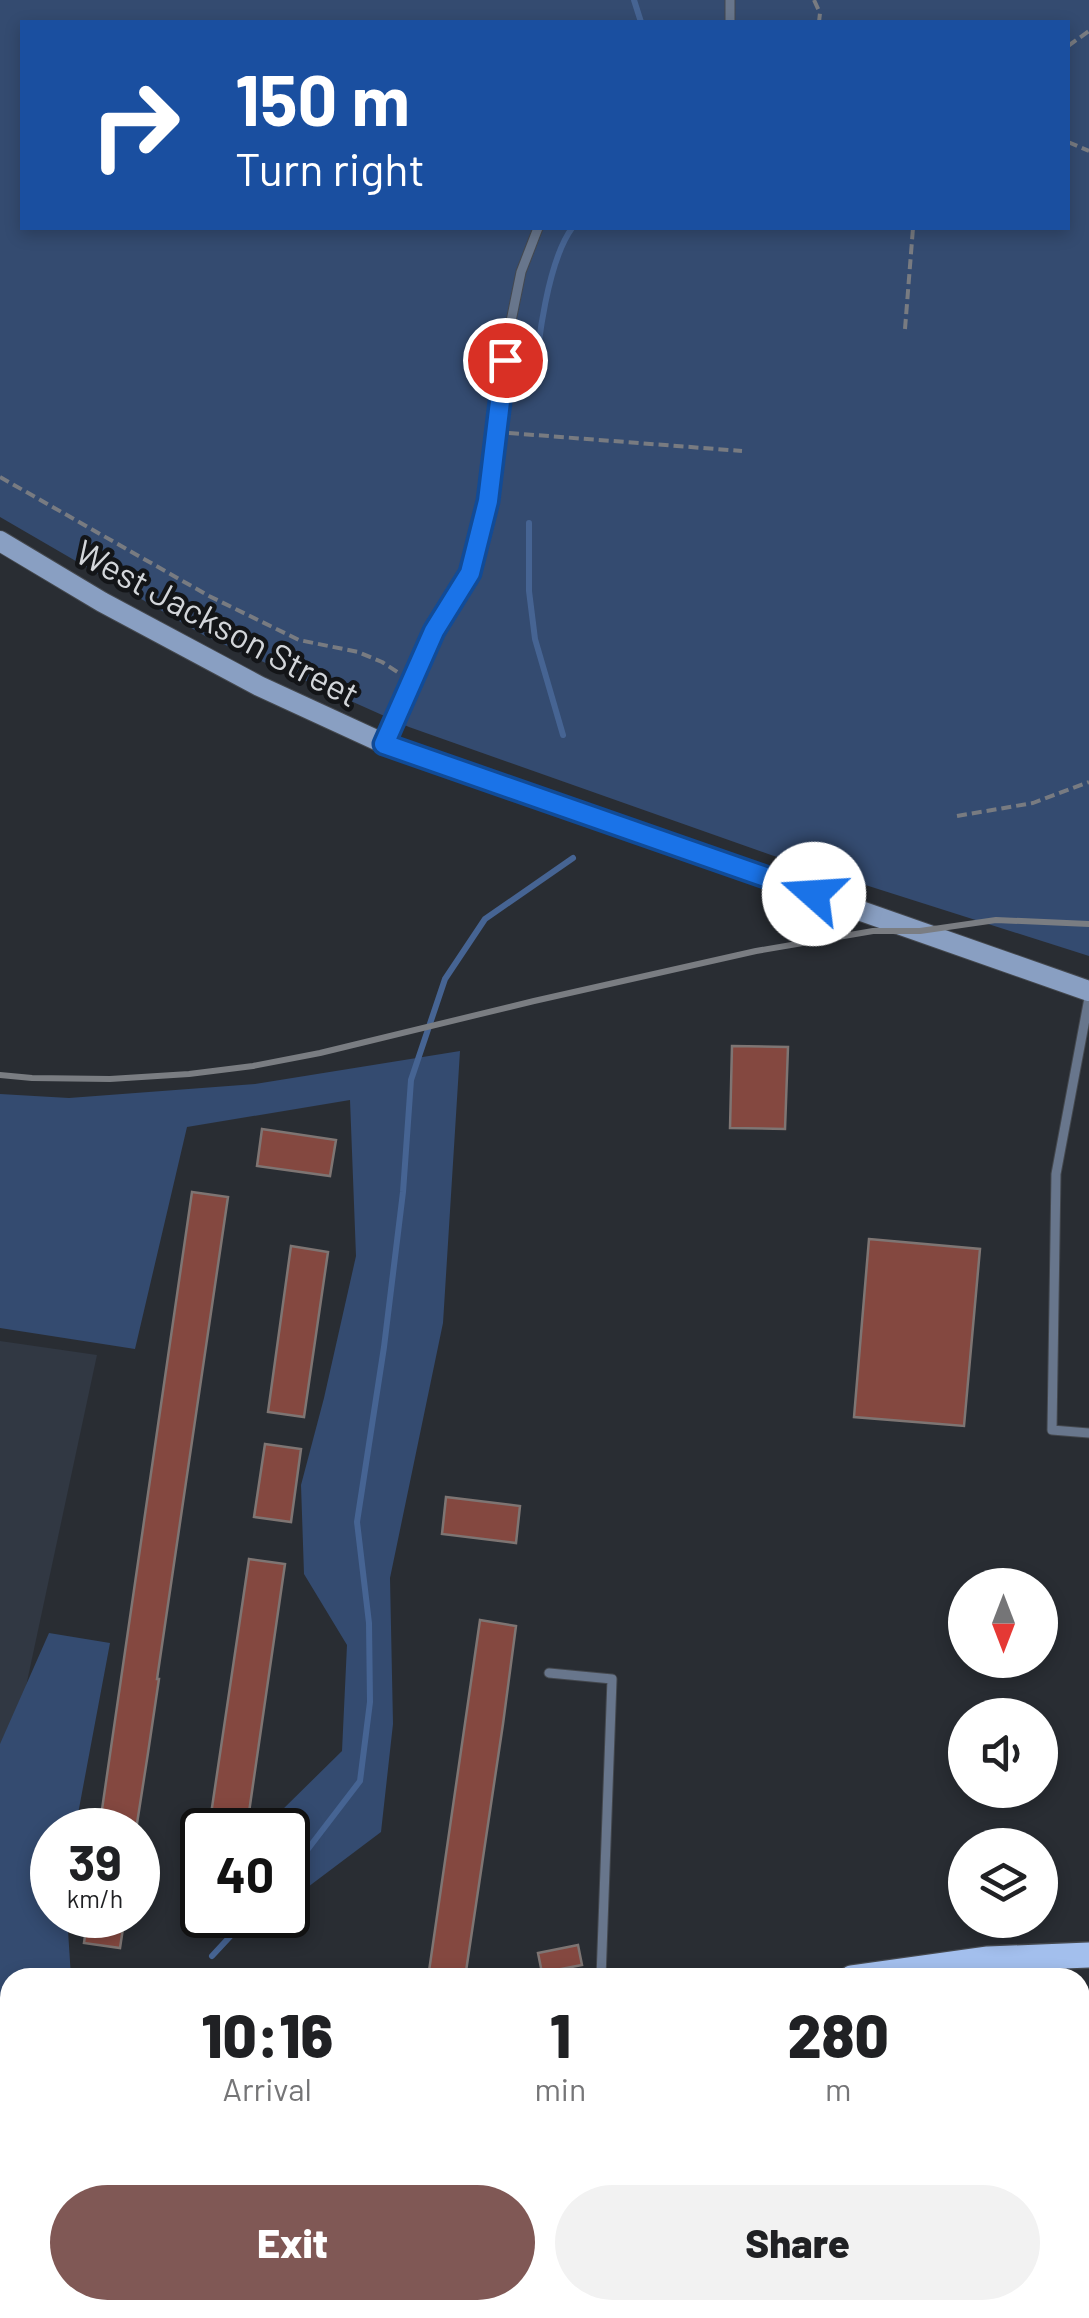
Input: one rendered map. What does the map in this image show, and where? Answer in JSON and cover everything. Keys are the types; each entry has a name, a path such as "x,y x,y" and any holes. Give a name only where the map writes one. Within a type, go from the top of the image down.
{"main road":[{"path":"920,1968 988,1958 1089,1954"}],"street":[{"name":"West Jackson Street","path":"0,541 102,602 258,686 384,744 1089,995"}],"lane":[{"path":"384,744 434,631 470,573 488,501 515,302 521,272 537,230"},
{"path":"1089,995 1056,1174 1052,1387 1052,1430 1089,1432"},
{"path":"549,1673 612,1679 601,1968"}],"path":[{"path":"905,329 913,230"},
{"path":"504,433 742,451"},
{"path":"0,476 209,596 281,632 299,640 358,652 403,675"},
{"path":"957,816 1032,803 1089,782"}],"shaded area":[{"path":"0,0 1089,0 1089,956 771,855 409,727 205,636 0,517"},
{"path":"460,1051 443,1323 390,1578 393,1724 381,1832 310,1885 310,1808 284,1808 342,1751 347,1645 304,1574 301,1485 356,1256 350,1100 187,1127 135,1349 0,1328 0,1094 69,1098 255,1084"},
{"path":"0,1341 97,1355 0,1808"},
{"path":"49,1633 110,1643 79,1808 30,1808 30,1938 68,1938 70,1968 0,1968 0,1744"}],"building":[{"path":"732,1046 788,1047 785,1129 730,1128"},
{"path":"262,1129 336,1140 330,1176 257,1166"},
{"path":"192,1192 228,1197 139,1808 102,1808"},
{"path":"869,1239 980,1249 964,1426 854,1417"},
{"path":"291,1246 328,1252 304,1417 268,1412"},
{"path":"265,1444 301,1449 291,1522 254,1517"},
{"path":"446,1497 520,1506 516,1543 442,1534"},
{"path":"249,1559 285,1564 250,1808 212,1808"},
{"path":"480,1620 516,1626 466,1968 429,1968"},
{"path":"85,1938 122,1938 120,1948 84,1943"},
{"path":"578,1945 582,1965 541,1968 538,1953"}],"waterway":[{"path":"634,0 640,20"},
{"path":"535,386 550,281 571,230"},
{"path":"529,523 529,591 535,639 563,735"},
{"path":"310,1846 360,1781 370,1702 369,1623 357,1522 403,1192 411,1080 445,979 485,919 573,858"},
{"path":"212,1956 229,1938"}],"railway":[{"path":"0,1075 110,1079 253,1066 756,951 873,931 920,931 996,920 1089,924"}],"route":[{"path":"505,360 488,501 470,573 434,631 384,744 814,894"}]}
